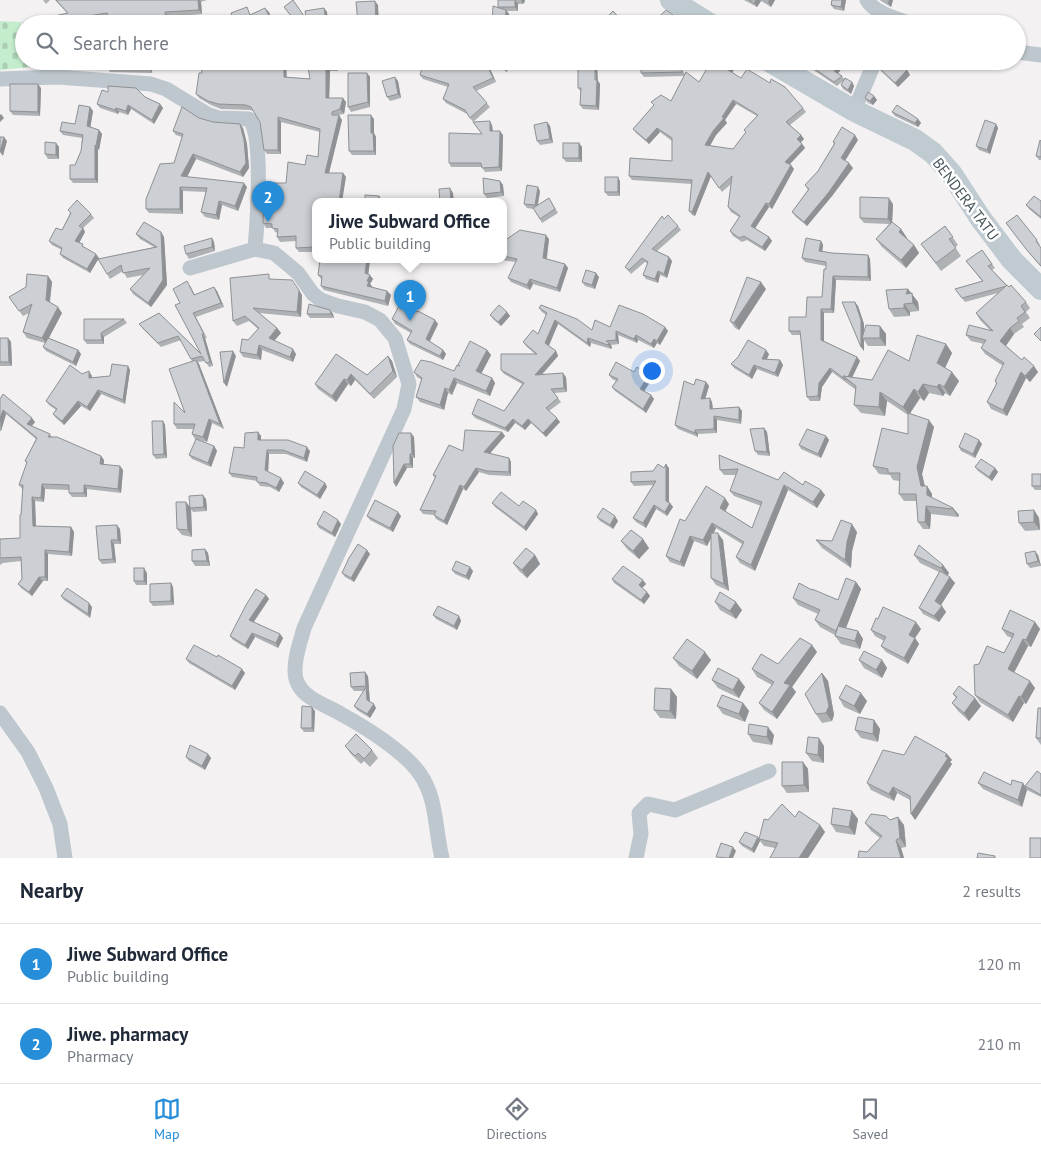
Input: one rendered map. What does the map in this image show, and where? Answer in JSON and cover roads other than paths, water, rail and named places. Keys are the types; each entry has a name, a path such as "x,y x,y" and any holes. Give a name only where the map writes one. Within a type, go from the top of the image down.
{"main road":[{"path":"671,0 695,15"},
{"name":"BENDERA TATU","path":"784,70 853,110 915,140 933,154 951,173 981,219 1012,260 1041,289"}],"street":[{"path":"867,0 868,3 888,15"},
{"path":"1026,54 1041,56"},
{"path":"853,110 871,70"},
{"path":"0,79 58,77 151,84 166,88 207,114 219,118 249,119 254,129 259,178 255,249"},
{"path":"190,268 255,249 274,253 298,273 313,294 322,300 365,312 380,320 395,338 409,384 404,409 304,628 294,667 297,684 313,700 341,714 381,740 405,757 420,774 431,796 442,858"},
{"path":"0,713 28,752 46,788 60,824 65,858"},
{"path":"636,858 641,834 638,813 648,804 675,810 769,771"}],"place":[{"name":"Jiwe. pharmacy","path":"268,222"},
{"name":"Jiwe Subward Office","path":"410,321"}]}
